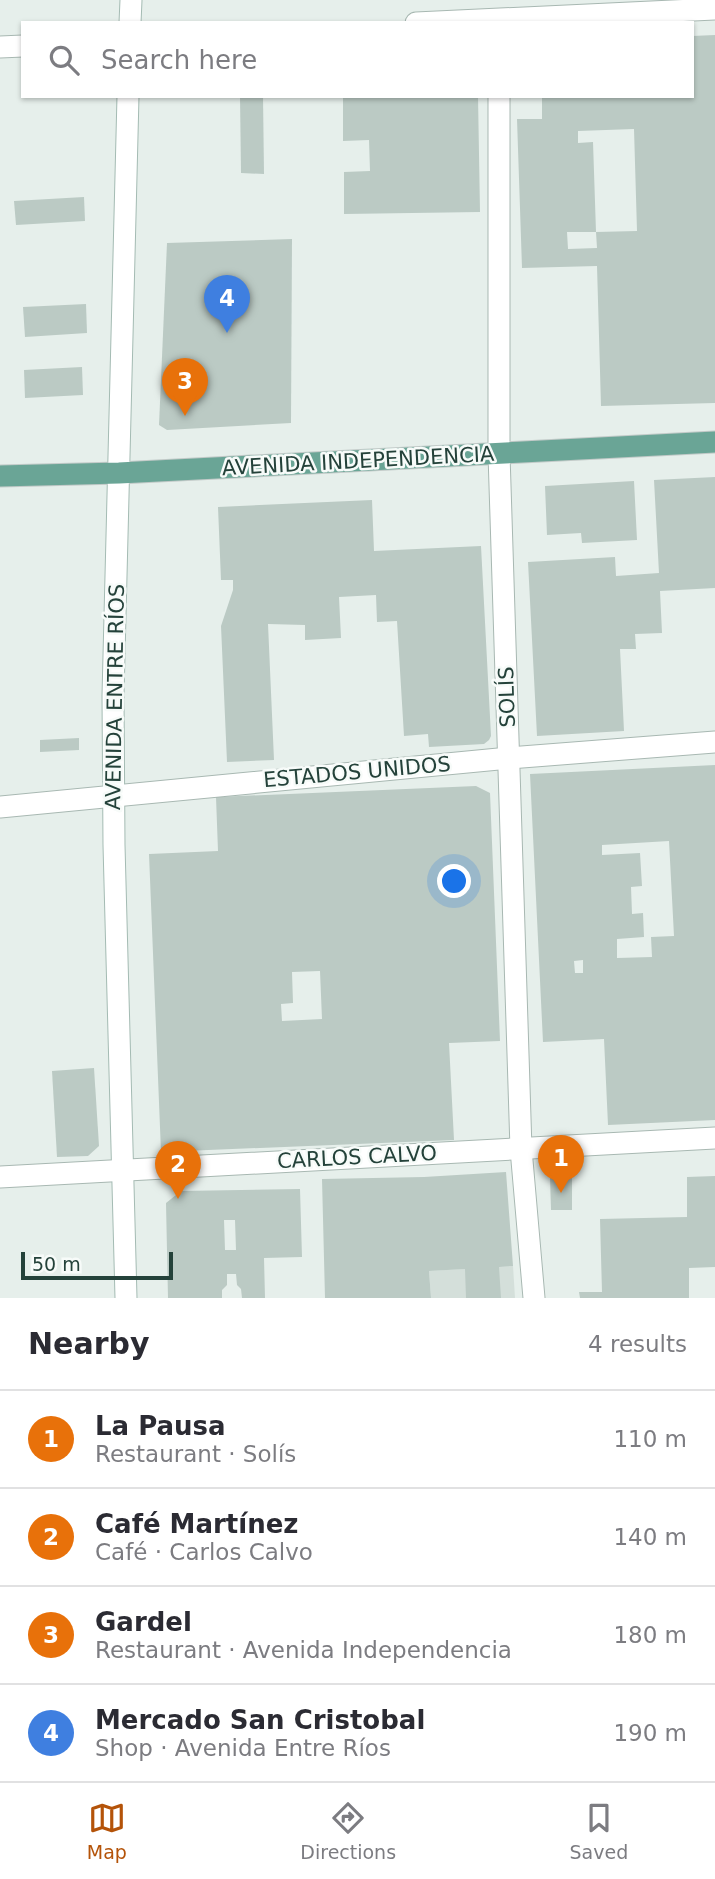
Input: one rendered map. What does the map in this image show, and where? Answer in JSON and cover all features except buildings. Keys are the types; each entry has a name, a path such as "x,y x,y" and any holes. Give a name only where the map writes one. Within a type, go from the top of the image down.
{"main road":[{"name":"AVENIDA INDEPENDENCIA","path":"0,476 119,473 715,442"}],"street":[{"path":"130,21 131,0"},
{"path":"434,21 499,14 715,9"},
{"path":"0,47 21,46"},
{"name":"AVENIDA ENTRE RÍOS","path":"126,1298 113,795 128,98"},
{"name":"SOLÍS","path":"499,98 499,454 522,1149 534,1298"},
{"name":"ESTADOS UNIDOS","path":"0,807 509,758 715,742"},
{"name":"CARLOS CALVO","path":"0,1177 715,1138"}],"shaded area":[{"path":"513,1266 515,1298 431,1298 429,1271"}],"place":[{"name":"Mercado San Cristobal","path":"227,333"},
{"name":"Gardel","path":"185,416"},
{"name":"La Pausa","path":"561,1193"},
{"name":"Café Martínez","path":"178,1199"}]}
